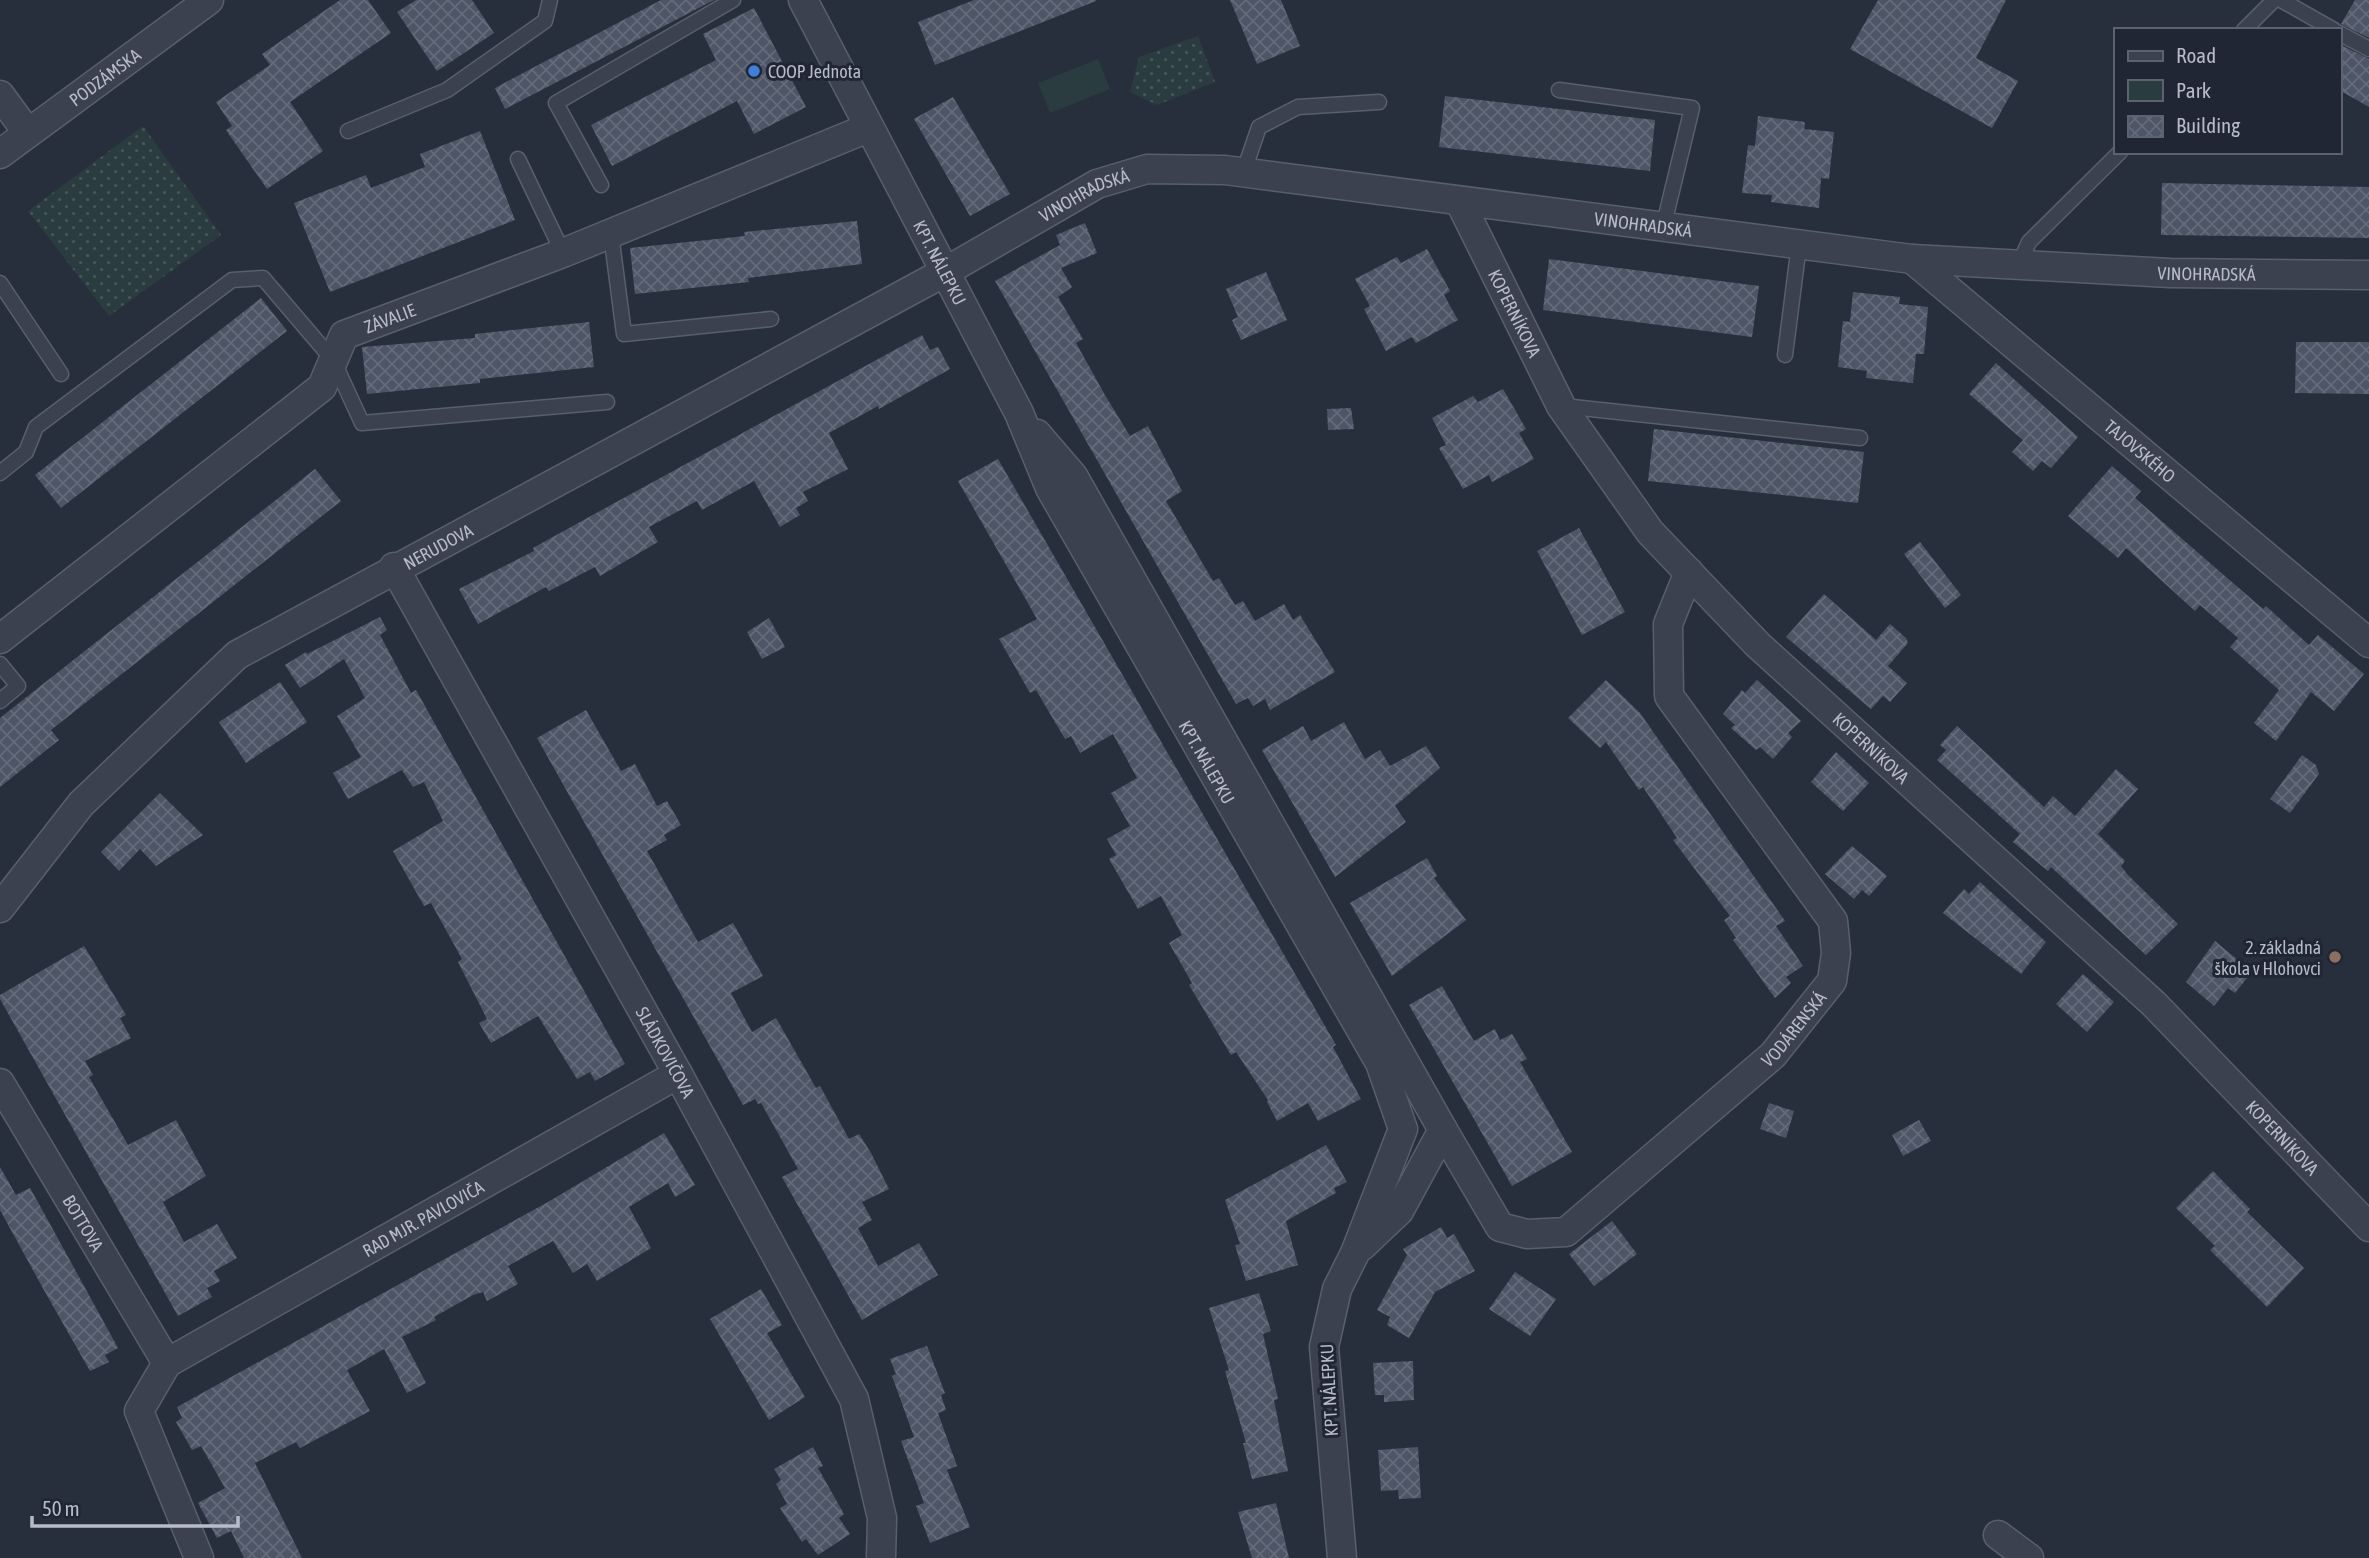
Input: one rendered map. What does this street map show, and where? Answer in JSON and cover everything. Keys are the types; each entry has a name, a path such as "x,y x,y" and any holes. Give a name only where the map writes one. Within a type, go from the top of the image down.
{"street":[{"name":"PODZÁMSKA","path":"0,154 209,0"},
{"name":"KPT. NÁLEPKU","path":"812,2 868,128 1019,413 1051,488 1380,1063 1403,1129 1355,1253 1337,1289 1324,1347 1342,1558"},
{"path":"0,95 27,132"},
{"name":"ZÁVALIE","path":"0,639 322,387 344,335 564,253 868,128"},
{"name":"VINOHRADSKÁ","path":"943,273 1097,184 1147,169 1247,172 1460,202 1912,259 2170,273 2369,275"},
{"name":"KOPERNÍKOVA","path":"1460,202 1561,406 1650,531 1758,645 2154,1004 2369,1227"},
{"name":"TAJOVSKÉHO","path":"1912,259 2369,643"},
{"name":"NERUDOVA","path":"0,908 81,804 237,655 394,567 943,273"},
{"path":"1019,413 1073,476 1443,1130 1399,1211 1355,1253"},
{"name":"SLÁDKOVIČOVA","path":"394,567 678,1074 854,1399 882,1518 881,1558"},
{"name":"VODÁRENSKÁ","path":"1443,1130 1500,1227 1527,1234 1566,1232 1773,1055 1832,981 1836,953 1833,921 1669,696 1668,624 1689,572"},
{"name":"RAD MJR. PAVLOVIČA","path":"167,1363 678,1074"},
{"name":"BOTTOVA","path":"0,1083 167,1363"},
{"path":"167,1363 139,1411 199,1558"},
{"path":"1998,1535 2029,1558"}],"lane":[{"path":"348,131 447,90 545,22 550,0"},
{"path":"601,185 556,103 733,0"},
{"path":"2246,28 2274,0"},
{"path":"2281,0 2330,28"},
{"path":"2341,34 2369,49"},
{"path":"1559,90 1692,108 1663,228"},
{"path":"1247,172 1248,159 1259,127 1298,107 1379,102"},
{"path":"2018,266 2029,242 2118,154"},
{"path":"518,159 564,253"},
{"path":"611,234 624,334 771,319"},
{"path":"1785,355 1799,245"},
{"path":"0,473 26,452 36,427 232,279 263,278 333,360 362,423 607,402"},
{"path":"0,283 61,374"},
{"path":"1561,406 1860,438"},
{"path":"0,664 18,686 0,701"}],"green space":[{"path":"1198,36 1215,82 1157,105 1130,92 1139,57"},
{"path":"1098,59 1110,89 1050,113 1038,83"},
{"path":"143,126 221,235 109,316 28,211"}],"building":[{"path":"340,0 368,0 391,33 290,102 323,151 267,189 226,130 232,126 216,102 270,65 262,54"},
{"path":"416,0 472,0 494,33 437,71 397,12"},
{"path":"661,0 714,0 505,109 495,88"},
{"path":"974,0 1096,1 935,65 918,22"},
{"path":"1230,0 1281,0 1300,46 1257,64"},
{"path":"1878,0 2006,0 1976,58 2018,81 1992,128 1850,49"},
{"path":"2355,0 2369,0 2369,38 2341,24"},
{"path":"754,8 806,107 754,134 737,101 612,166 591,125 716,60 703,34"},
{"path":"2341,45 2369,59 2369,107 2341,91"},
{"path":"1445,96 1655,120 1650,171 1439,147"},
{"path":"953,97 1010,194 970,216 914,119"},
{"path":"1758,116 1805,122 1804,129 1834,132 1829,179 1821,178 1819,208 1771,202 1772,195 1742,193 1748,145 1755,146"},
{"path":"480,131 515,220 330,292 294,203 366,175 371,188 425,167 420,154"},
{"path":"2162,183 2369,187 2369,238 2161,235"},
{"path":"857,221 862,264 748,278 749,282 635,294 630,248 745,236 744,232"},
{"path":"1085,223 1097,253 1061,268 1072,287 1058,297 1083,339 1076,343 1130,436 1148,426 1182,491 1166,501 1213,581 1219,578 1235,605 1243,601 1255,621 1284,604 1293,620 1300,615 1335,672 1270,710 1265,699 1253,706 1248,698 1236,704 995,281 1060,245 1056,235"},
{"path":"1427,249 1450,291 1444,295 1458,320 1416,343 1412,337 1386,351 1364,309 1370,306 1355,279 1397,257 1401,263"},
{"path":"1549,259 1759,286 1752,337 1543,310"},
{"path":"1266,272 1287,320 1241,340 1232,320 1238,317 1226,289"},
{"path":"1853,292 1900,297 1899,304 1928,307 1924,354 1916,354 1913,383 1866,378 1867,371 1838,367 1843,321 1850,322"},
{"path":"261,298 287,331 61,508 35,475"},
{"path":"589,322 594,367 480,379 480,383 367,394 362,347 475,338 475,334"},
{"path":"922,335 930,350 938,347 950,369 879,409 878,406 829,433 848,469 803,492 808,501 796,508 800,515 780,527 754,481 702,510 697,501 649,527 658,542 600,576 595,567 549,591 546,587 478,624 459,589 534,551 533,548"},
{"path":"2296,342 2369,342 2369,394 2295,393"},
{"path":"1996,363 2078,437 2051,468 2042,461 2033,471 2012,452 2023,440 1969,394"},
{"path":"1503,389 1526,429 1519,433 1534,459 1492,482 1489,475 1463,489 1439,448 1446,445 1432,418 1473,396 1478,402"},
{"path":"1351,408 1354,429 1328,430 1327,409"},
{"path":"1654,429 1864,452 1858,503 1648,481"},
{"path":"998,459 1336,1045 1333,1047 1361,1099 1318,1121 1308,1103 1277,1121 1268,1100 1236,1052 1231,1055 1189,985 1192,983 1169,943 1182,935 1161,896 1138,909 1109,859 1116,855 1107,839 1130,826 1111,793 1137,778 1113,734 1080,753 1071,736 1065,739 1036,690 1030,693 999,639 1037,619 958,481"},
{"path":"2112,466 2141,491 2135,498 2263,609 2266,606 2309,645 2318,635 2364,674 2334,711 2311,692 2276,741 2254,723 2279,690 2230,647 2238,638 2200,605 2195,611 2126,548 2118,558 2068,516"},
{"path":"315,469 341,501 51,730 59,740 0,787 0,718"},
{"path":"1579,528 1625,612 1582,635 1537,551"},
{"path":"1920,542 1961,595 1945,608 1904,554"},
{"path":"1824,594 1876,640 1890,624 1906,638 1908,643 1888,666 1907,683 1890,702 1883,696 1871,709 1786,637"},
{"path":"380,617 387,630 380,635 411,693 416,690 625,1064 595,1081 590,1072 577,1079 538,1016 491,1043 479,1023 487,1019 458,962 462,959 431,903 424,906 393,851 443,821 424,782 413,787 402,770 348,799 333,773 361,757 337,716 365,698 344,659 300,688 285,665 306,652 307,654"},
{"path":"769,618 785,647 762,659 747,632"},
{"path":"1606,680 1640,713 1785,921 1776,926 1803,966 1786,977 1791,983 1775,998 1733,940 1736,938 1724,920 1730,916 1673,840 1677,838 1643,787 1639,790 1606,742 1600,748 1568,718"},
{"path":"1757,680 1801,721 1788,733 1792,737 1773,759 1760,747 1756,750 1731,728 1735,725 1723,714 1742,690 1745,693"},
{"path":"280,682 307,722 246,763 219,722"},
{"path":"586,710 621,771 635,764 657,806 667,801 681,825 664,835 667,840 647,851 698,942 733,923 763,976 731,993 752,1032 776,1018 816,1088 820,1086 849,1139 859,1134 871,1153 889,1189 862,1202 872,1220 858,1228 878,1266 919,1243 938,1275 862,1320 782,1177 798,1169 761,1103 758,1104 755,1099 743,1105 537,738"},
{"path":"1344,722 1365,759 1380,750 1390,766 1426,746 1440,768 1395,806 1406,822 1335,877 1262,750 1303,726 1311,741"},
{"path":"1957,726 2044,807 2053,796 2075,816 2116,769 2138,789 2098,834 2125,861 2121,866 2128,875 2178,924 2146,955 2051,867 2048,871 2013,842 2020,834 1937,760 1946,750 1940,745"},
{"path":"1836,752 1869,783 1843,811 1811,782"},
{"path":"2302,755 2316,765 2319,774 2290,813 2270,799"},
{"path":"160,793 203,835 156,866 140,849 119,871 101,852"},
{"path":"1852,846 1887,876 1869,896 1862,890 1854,899 1825,874"},
{"path":"1427,858 1437,876 1434,878 1466,920 1392,976 1350,903"},
{"path":"1980,882 2046,942 2021,974 1943,913 1964,889 1969,894"},
{"path":"2215,941 2252,972 2235,993 2228,988 2214,1006 2186,982"},
{"path":"84,946 126,1015 120,1018 131,1038 85,1061 93,1075 89,1077 128,1145 176,1120 206,1176 163,1202 184,1242 217,1224 237,1258 214,1271 220,1281 207,1288 212,1297 178,1316 0,999 0,995"},
{"path":"2083,974 2114,1002 2087,1032 2056,1004"},
{"path":"1442,986 1474,1041 1495,1029 1500,1040 1512,1034 1527,1059 1520,1062 1572,1152 1512,1186 1409,1005"},
{"path":"1769,1103 1794,1111 1786,1138 1760,1129"},
{"path":"1919,1120 1931,1141 1903,1156 1892,1135"},
{"path":"664,1133 695,1185 675,1197 668,1183 629,1207 651,1248 597,1281 587,1264 573,1273 553,1241 508,1266 518,1284 487,1301 483,1292 473,1295 434,1317 436,1320 402,1337 426,1383 407,1393 384,1349 347,1370 370,1411 300,1448 296,1442 255,1463 302,1558 244,1558 231,1531 217,1538 198,1503 225,1488 201,1446 192,1450 176,1422 182,1418 177,1407 548,1202"},
{"path":"1326,1145 1347,1182 1334,1188 1336,1193 1286,1221 1298,1265 1246,1281 1235,1245 1240,1244 1225,1200"},
{"path":"0,1167 16,1195 30,1188 39,1204 118,1348 105,1355 109,1362 90,1371 45,1292 0,1210"},
{"path":"2213,1171 2250,1209 2247,1212 2304,1268 2267,1307 2210,1250 2215,1246 2176,1208"},
{"path":"1612,1221 1637,1254 1594,1286 1569,1254"},
{"path":"1441,1227 1447,1238 1454,1234 1475,1271 1435,1292 1409,1338 1387,1325 1390,1317 1377,1310 1407,1255 1403,1249"},
{"path":"1515,1272 1556,1299 1530,1336 1489,1309"},
{"path":"761,1289 782,1325 767,1333 805,1397 769,1420 710,1319"},
{"path":"1259,1293 1271,1331 1263,1334 1278,1399 1274,1400 1288,1471 1252,1479 1243,1443 1246,1443 1225,1371 1229,1370 1209,1308"},
{"path":"927,1346 945,1393 941,1395 946,1410 938,1413 957,1466 947,1470 970,1527 930,1543 916,1506 924,1503 901,1441 914,1437 892,1376 896,1374 890,1359"},
{"path":"1413,1361 1414,1400 1384,1402 1384,1395 1375,1395 1373,1363"},
{"path":"813,1447 823,1466 818,1468 844,1514 839,1518 850,1534 818,1555 806,1539 802,1542 780,1508 787,1504 776,1484 781,1480 774,1469"},
{"path":"1418,1447 1421,1498 1399,1499 1398,1490 1381,1491 1378,1450"},
{"path":"1276,1503 1289,1558 1252,1558 1238,1512"}],"place":[{"name":"COOP Jednota","path":"754,71"},
{"name":"2. základná škola v Hlohovci","path":"2335,957"}]}
